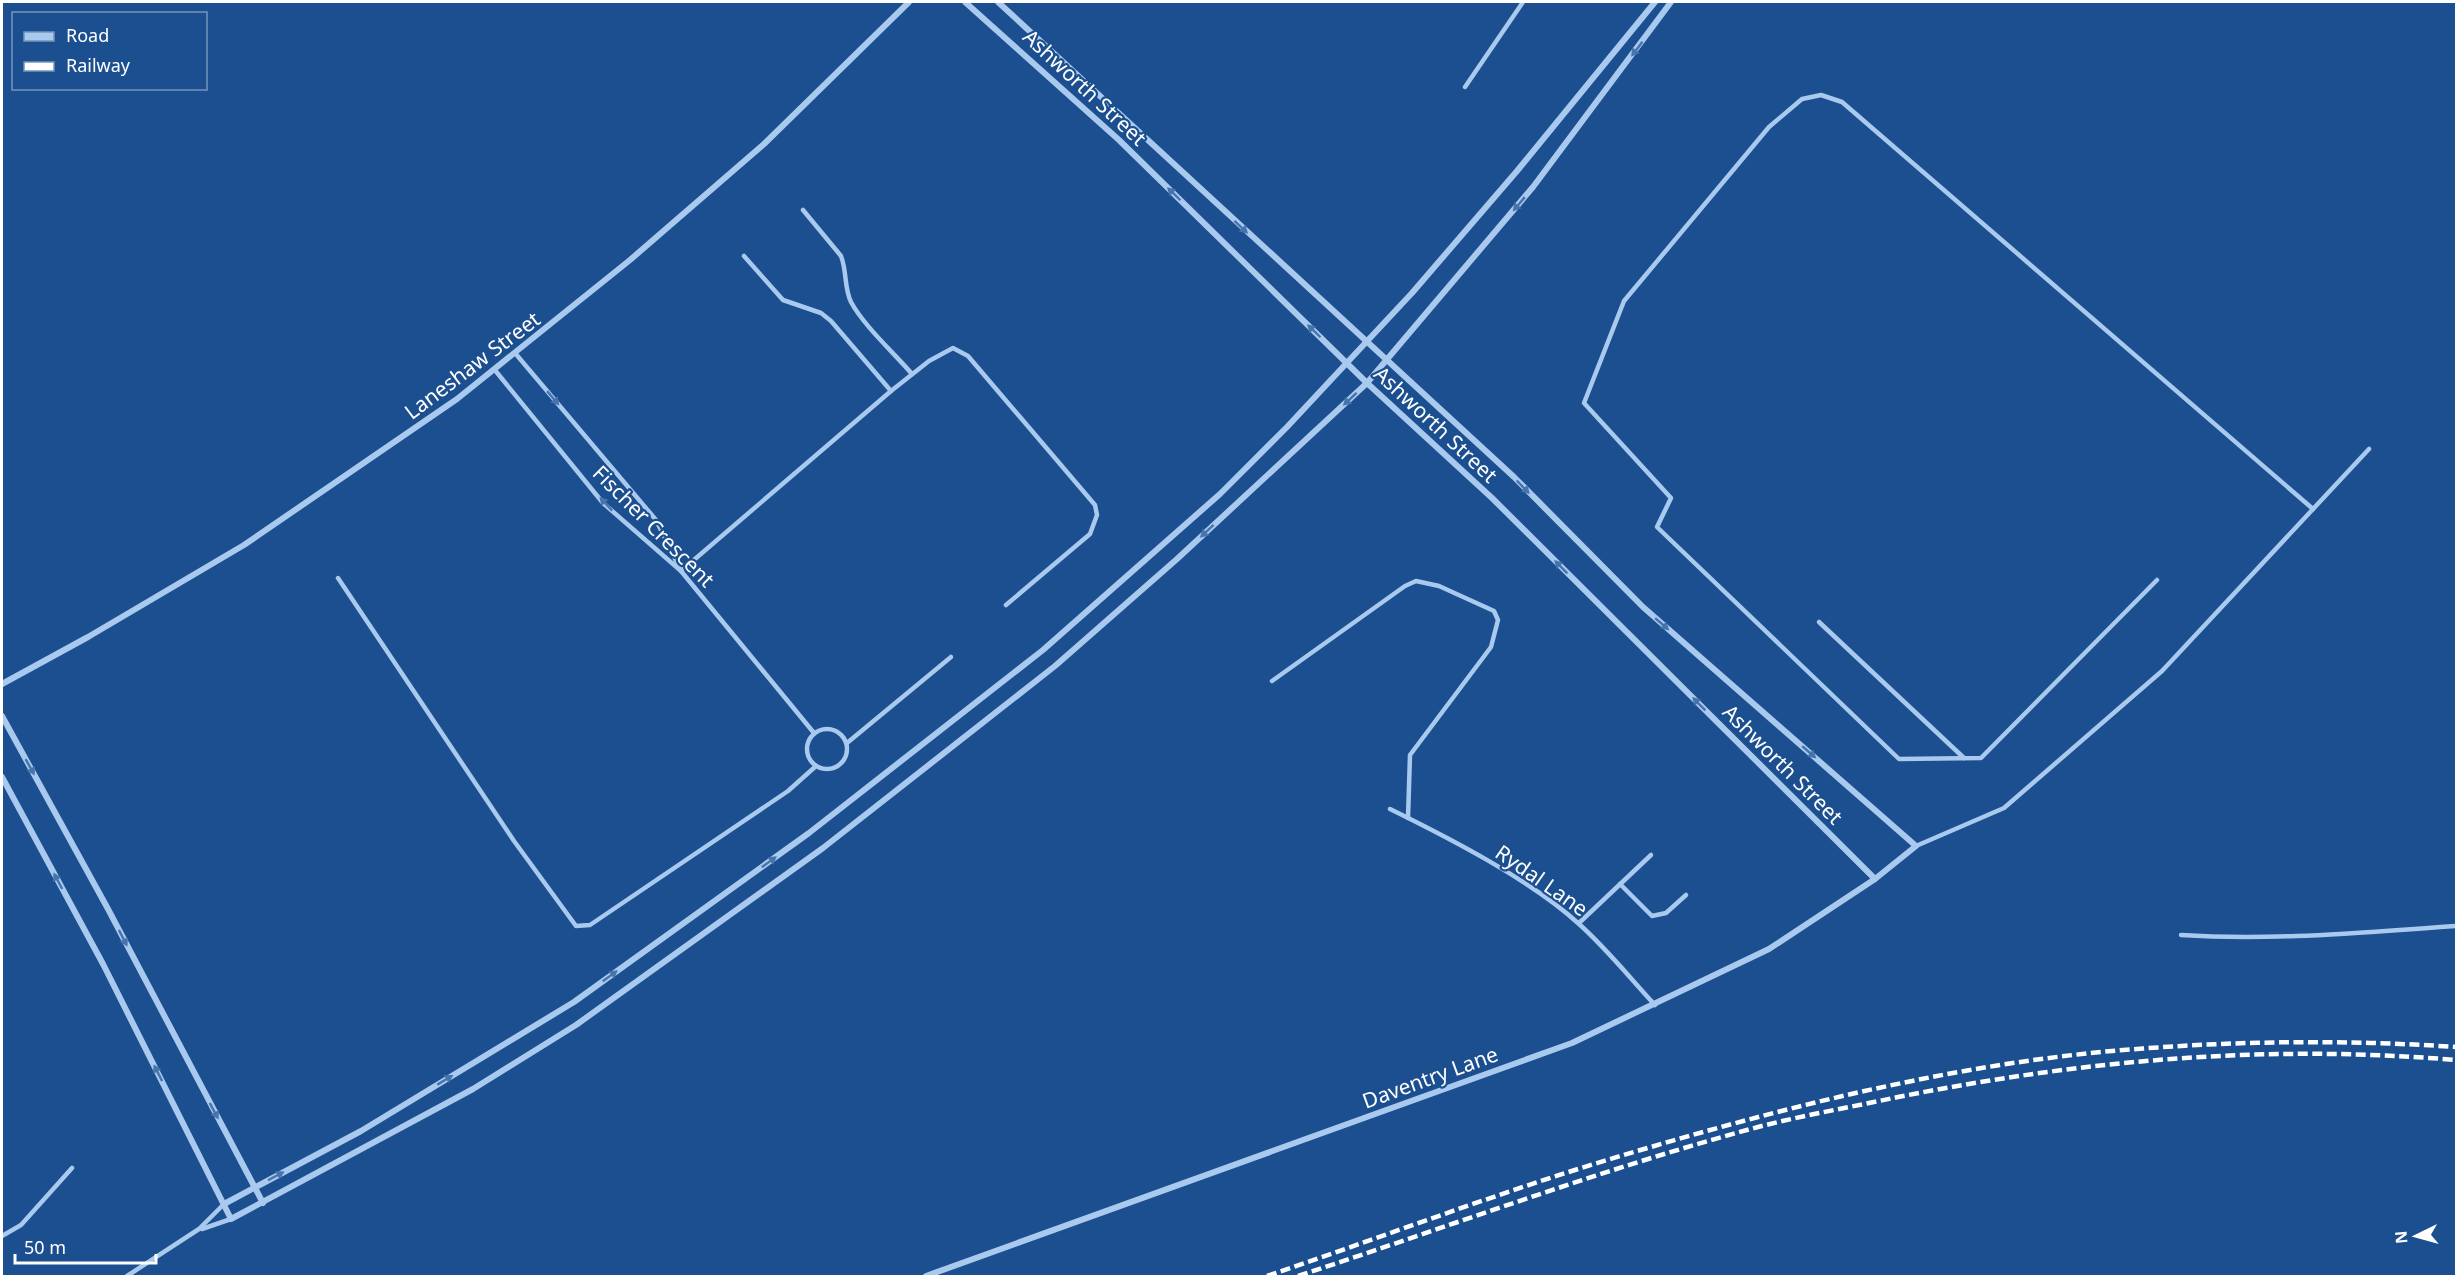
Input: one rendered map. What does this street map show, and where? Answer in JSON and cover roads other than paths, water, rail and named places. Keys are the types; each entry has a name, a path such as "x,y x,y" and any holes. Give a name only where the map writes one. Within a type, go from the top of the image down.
{"street":[{"name":"Laneshaw Street","path":"2,684 88,637 244,545 409,433 515,353 630,260 764,144 909,2"},
{"name":"Ashworth Street","path":"965,2 1119,140 1367,383 1492,498 1875,879"},
{"name":"Ashworth Street","path":"998,2 1364,342 1514,477 1643,607 1916,846"},
{"path":"224,1204 361,1131 574,1002 809,833 1069,628 1220,494 1412,293 1517,171 1655,2"},
{"path":"2,777 103,964 231,1219 473,1089 576,1025 823,848 1055,666 1177,559 1367,383 1533,187 1671,2"},
{"path":"2,716 108,909 263,1203"},
{"name":"Daventry Lane","path":"926,1276 1572,1043 1769,949 1875,879 1916,846"}],"lane":[{"path":"1465,87 1523,2"},
{"path":"2157,580 1981,758 1899,759 1657,527 1671,498 1584,404 1624,301 1769,128 1789,108 1802,99 1821,94 1842,102 2313,509"},
{"path":"803,210 841,256 847,290 856,309 912,374"},
{"path":"744,256 783,300 821,313 831,321 891,391"},
{"path":"515,353 656,520 681,571 912,374 946,349 958,348 964,352 1095,505 1097,515 1090,534 1006,605"},
{"name":"Fischer Crescent","path":"494,369 603,503 681,571 814,733"},
{"path":"1916,846 2004,808 2162,671 2369,449"},
{"path":"338,578 514,841 576,926 590,925 788,791 816,766"},
{"path":"1272,681 1405,586 1416,581 1439,586 1494,611 1498,620 1491,647 1410,754 1408,818"},
{"path":"1819,622 1964,758"},
{"path":"847,743 837,731 829,728 814,733 809,739 807,754 816,766 824,769 840,765 845,759 847,743 951,657"},
{"name":"Rydal Lane","path":"1390,809 1526,886 1579,923 1655,1005"},
{"path":"1579,923 1651,855"},
{"path":"1620,884 1652,916 1666,913 1686,896"},
{"path":"2181,935 2239,937 2371,934 2457,926"},
{"path":"2,1236 21,1225 72,1168"},
{"path":"127,1276 199,1229 224,1204"},
{"path":"199,1229 231,1219"}],"railway":[{"path":"1267,1276 1602,1161 1762,1116 1930,1077 2044,1059 2190,1045 2323,1042 2456,1047"},
{"path":"1298,1276 1584,1179 1700,1143 1775,1123 1898,1097 2038,1073 2176,1059 2315,1054 2385,1055 2456,1060"}]}
